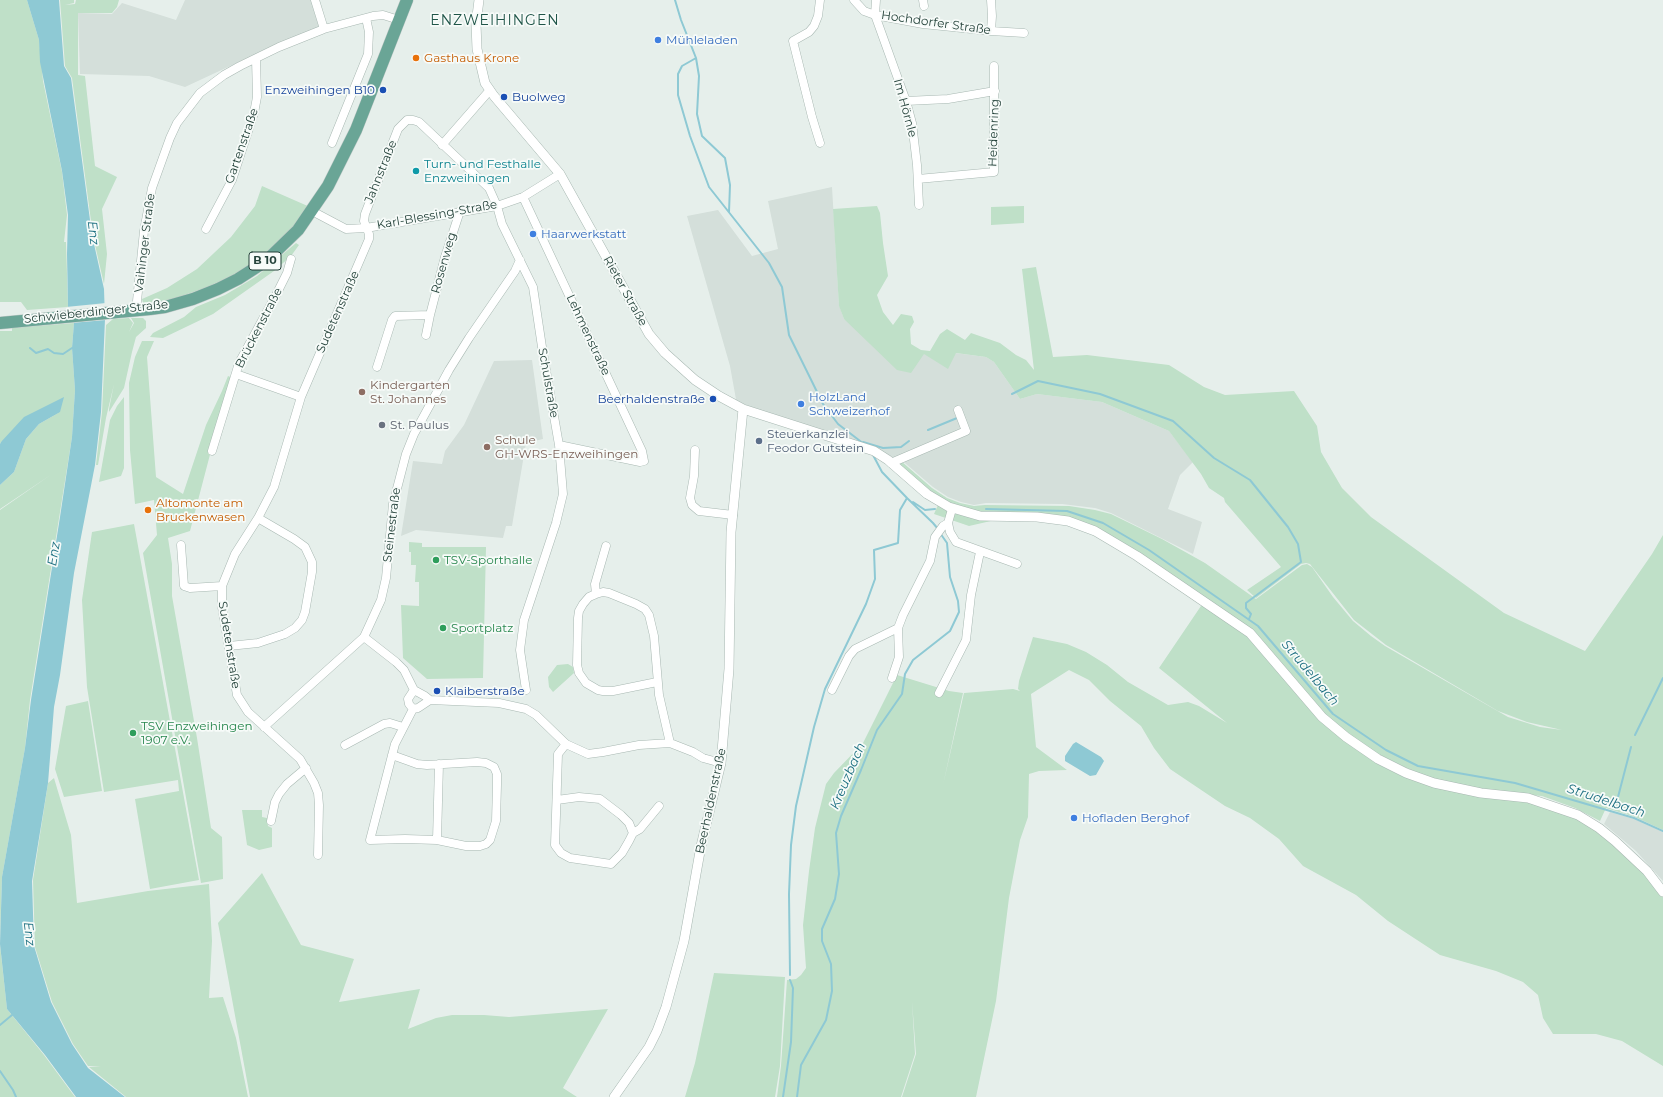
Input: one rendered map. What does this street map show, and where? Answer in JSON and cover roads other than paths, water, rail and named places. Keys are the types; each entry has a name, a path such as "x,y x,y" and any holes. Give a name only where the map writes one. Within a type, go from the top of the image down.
{"main road":[{"name":"Schwieberdinger Straße","path":"6,322 165,307 193,299 238,279 280,249 298,230 328,186 348,146 407,0"}],"street":[{"path":"314,0 324,29"},
{"name":"Rieter Straße","path":"479,0 476,24 477,49 482,74 490,90 560,174 640,318 657,344 675,363 695,380 719,396 743,409 878,453 927,494 952,509 980,516 1036,517 1068,521 1095,531 1137,556 1250,633 1322,717 1346,737 1378,759 1406,773 1434,783 1476,792 1528,798 1578,815 1599,828 1615,841 1647,870 1663,892"},
{"path":"820,0 818,16 814,26 809,32 793,41 820,143"},
{"name":"Hochdorfer Straße","path":"854,0 864,11 875,15 923,24 1024,33"},
{"path":"875,15 876,0"},
{"path":"991,0 991,31"},
{"name":"Vaihinger Straße","path":"136,310 148,207 152,188 177,123 200,93 224,75 279,47 324,29 383,15 399,20"},
{"name":"Im Hörnle","path":"875,15 906,101 912,123 918,179 919,205"},
{"path":"332,143 368,54 369,32 366,18"},
{"name":"Gartenstraße","path":"206,229 232,180 254,113 257,97 256,59"},
{"name":"Heidenring","path":"918,179 994,172 994,66"},
{"path":"442,145 490,90"},
{"name":"Heidenring","path":"906,101 948,99 995,91"},
{"name":"Schulstraße","path":"407,120 419,122 489,188 497,206 502,224 533,287 548,386 559,445 563,494 561,507 524,620 520,650 526,690"},
{"name":"Jahnstraße","path":"366,228 364,214 398,129 407,120"},
{"name":"Karl-Blessing-Straße","path":"312,211 346,229 366,228 497,206 523,197 560,174"},
{"name":"Lehmenstraße","path":"523,197 642,450 644,461 640,462 559,445"},
{"name":"Rosenweg","path":"426,335 445,257 460,211"},
{"name":"Sudetenstraße","path":"318,855 318,793 306,768 300,759 248,712 237,696 222,607 222,586 235,554 258,518 274,487 301,397 369,240 369,234 366,228"},
{"name":"Brückenstraße","path":"212,451 240,363 287,273 292,259"},
{"name":"Steinestraße","path":"264,728 364,637 381,600 386,578 393,504 402,465 414,434 469,338 515,270 520,260"},
{"path":"378,367 392,320 395,316 430,315"},
{"path":"236,374 301,397"},
{"name":"Beerhaldenstraße","path":"614,1097 654,1037 676,975 687,927 701,846 720,763 724,740 729,669 730,576 733,515 743,409"},
{"path":"891,463 966,431 960,415"},
{"path":"695,450 694,476 690,498 692,505 699,511 733,515"},
{"path":"892,678 899,658 898,628 930,561 935,537 945,524 952,509"},
{"path":"229,646 258,643 285,634 299,624 305,612 312,572 312,562 305,547 294,538 258,518"},
{"path":"945,524 956,542 1016,564"},
{"path":"181,546 184,586 190,588 222,586"},
{"path":"596,594 595,584 606,546"},
{"path":"940,693 966,640 971,595 980,552"},
{"path":"657,682 613,691 598,690 586,683 579,673 577,665 578,618 579,611 589,597 603,592 610,593 645,609 649,615 654,636 657,682 670,742"},
{"path":"832,690 849,656 855,649 898,628"},
{"path":"364,637 404,670 414,690 430,700 499,703 526,709 536,715 566,744 588,754 640,745 670,742 703,758 720,763"},
{"path":"413,709 408,704 408,699 414,690"},
{"path":"392,755 417,764 439,764 467,761 486,763 494,767 497,774 496,821 490,840 486,844 480,846 466,846 437,840 370,840 392,755 395,744 413,709 418,708 430,700"},
{"path":"345,746 384,724 390,723 403,727"},
{"path":"566,744 558,754 555,845 561,853 570,858 611,864 622,853 633,833 640,829 659,806"},
{"path":"437,840 439,764"},
{"path":"271,822 275,802 279,794 287,784 306,768"},
{"path":"557,800 579,797 600,799 630,823 633,833"}],"water":[{"name":"Enz","path":"27,0 59,0 64,66 71,78 92,235 104,289 105,319 101,412 95,465 74,573 60,675 54,707 48,783 32,881 34,946 51,1002 72,1044 88,1068 125,1097 76,1097 45,1055 7,1009 0,944 2,877 25,748 31,700 72,437 75,390 72,348 74,323 68,307 68,215 62,171 40,62 39,40"},
{"path":"64,397 60,412 39,424 26,439 14,472 0,485 1,442 24,417"},
{"path":"1076,742 1101,757 1104,761 1096,775 1090,776 1065,761 1065,756"}],"waterway":[{"name":"Strudelbach","path":"675,0 696,58 699,76 697,114 702,136 725,158 730,185 729,212"},
{"name":"Strudelbach","path":"696,58 682,66 678,74 678,95 690,136 709,187 769,263 782,287 789,335 823,404 838,424 864,444"},
{"path":"30,348 36,353 48,349 54,353 63,354 72,348"},
{"path":"1012,394 1038,381 1100,394 1173,421 1214,458 1250,480 1288,527 1298,544 1301,562 1246,603 1246,608 1251,614 1249,619"},
{"path":"928,430 957,418"},
{"path":"863,442 883,448 901,447 909,441"},
{"name":"Strudelbach","path":"873,455 882,472 907,498"},
{"path":"790,975 789,894 791,845 796,806 814,727 825,689 866,604 875,579 874,550 898,543 900,510 907,498 938,529"},
{"name":"Kreuzbach","path":"913,502 925,510 935,509"},
{"name":"Strudelbach","path":"986,509 1067,511 1103,523 1149,550 1258,626 1333,714 1386,750 1418,766 1515,783 1634,818 1663,831"},
{"name":"Kreuzbach","path":"797,1097 801,1065 826,1020 832,991 831,964 822,941 822,929 835,899 839,874 836,833 841,816 877,730 902,694 905,674 913,660 950,631 959,612 958,601 950,577 947,543 940,533"},
{"path":"1635,735 1663,678"},
{"path":"1618,797 1631,747"},
{"path":"783,1097 791,1042 793,988 790,980"},
{"path":"0,1025 12,1015"},
{"path":"0,1071 16,1097"}],"place":[{"name":"Mühleladen","path":"658,40"},
{"name":"Gasthaus Krone","path":"416,58"},
{"name":"Enzweihingen B10","path":"383,90"},
{"name":"Buolweg","path":"504,97"},
{"name":"Turn- und Festhalle Enzweihingen","path":"416,171"},
{"name":"Haarwerkstatt","path":"533,234"},
{"name":"Kindergarten St. Johannes","path":"362,392"},
{"name":"Beerhaldenstraße","path":"713,399"},
{"name":"HolzLand Schweizerhof","path":"801,404"},
{"name":"St. Paulus","path":"382,425"},
{"name":"Steuerkanzlei Feodor Gutstein","path":"759,441"},
{"name":"Schule GH-WRS-Enzweihingen","path":"487,447"},
{"name":"Altomonte am Bruckenwasen","path":"148,510"},
{"name":"TSV-Sporthalle","path":"436,560"},
{"name":"Sportplatz","path":"443,628"},
{"name":"Klaiberstraße","path":"437,691"},
{"name":"TSV Enzweihingen 1907 e.V.","path":"133,733"},
{"name":"Hofladen Berghof","path":"1074,818"}],"district":[{"name":"ENZWEIHINGEN","path":"495,21"}]}
